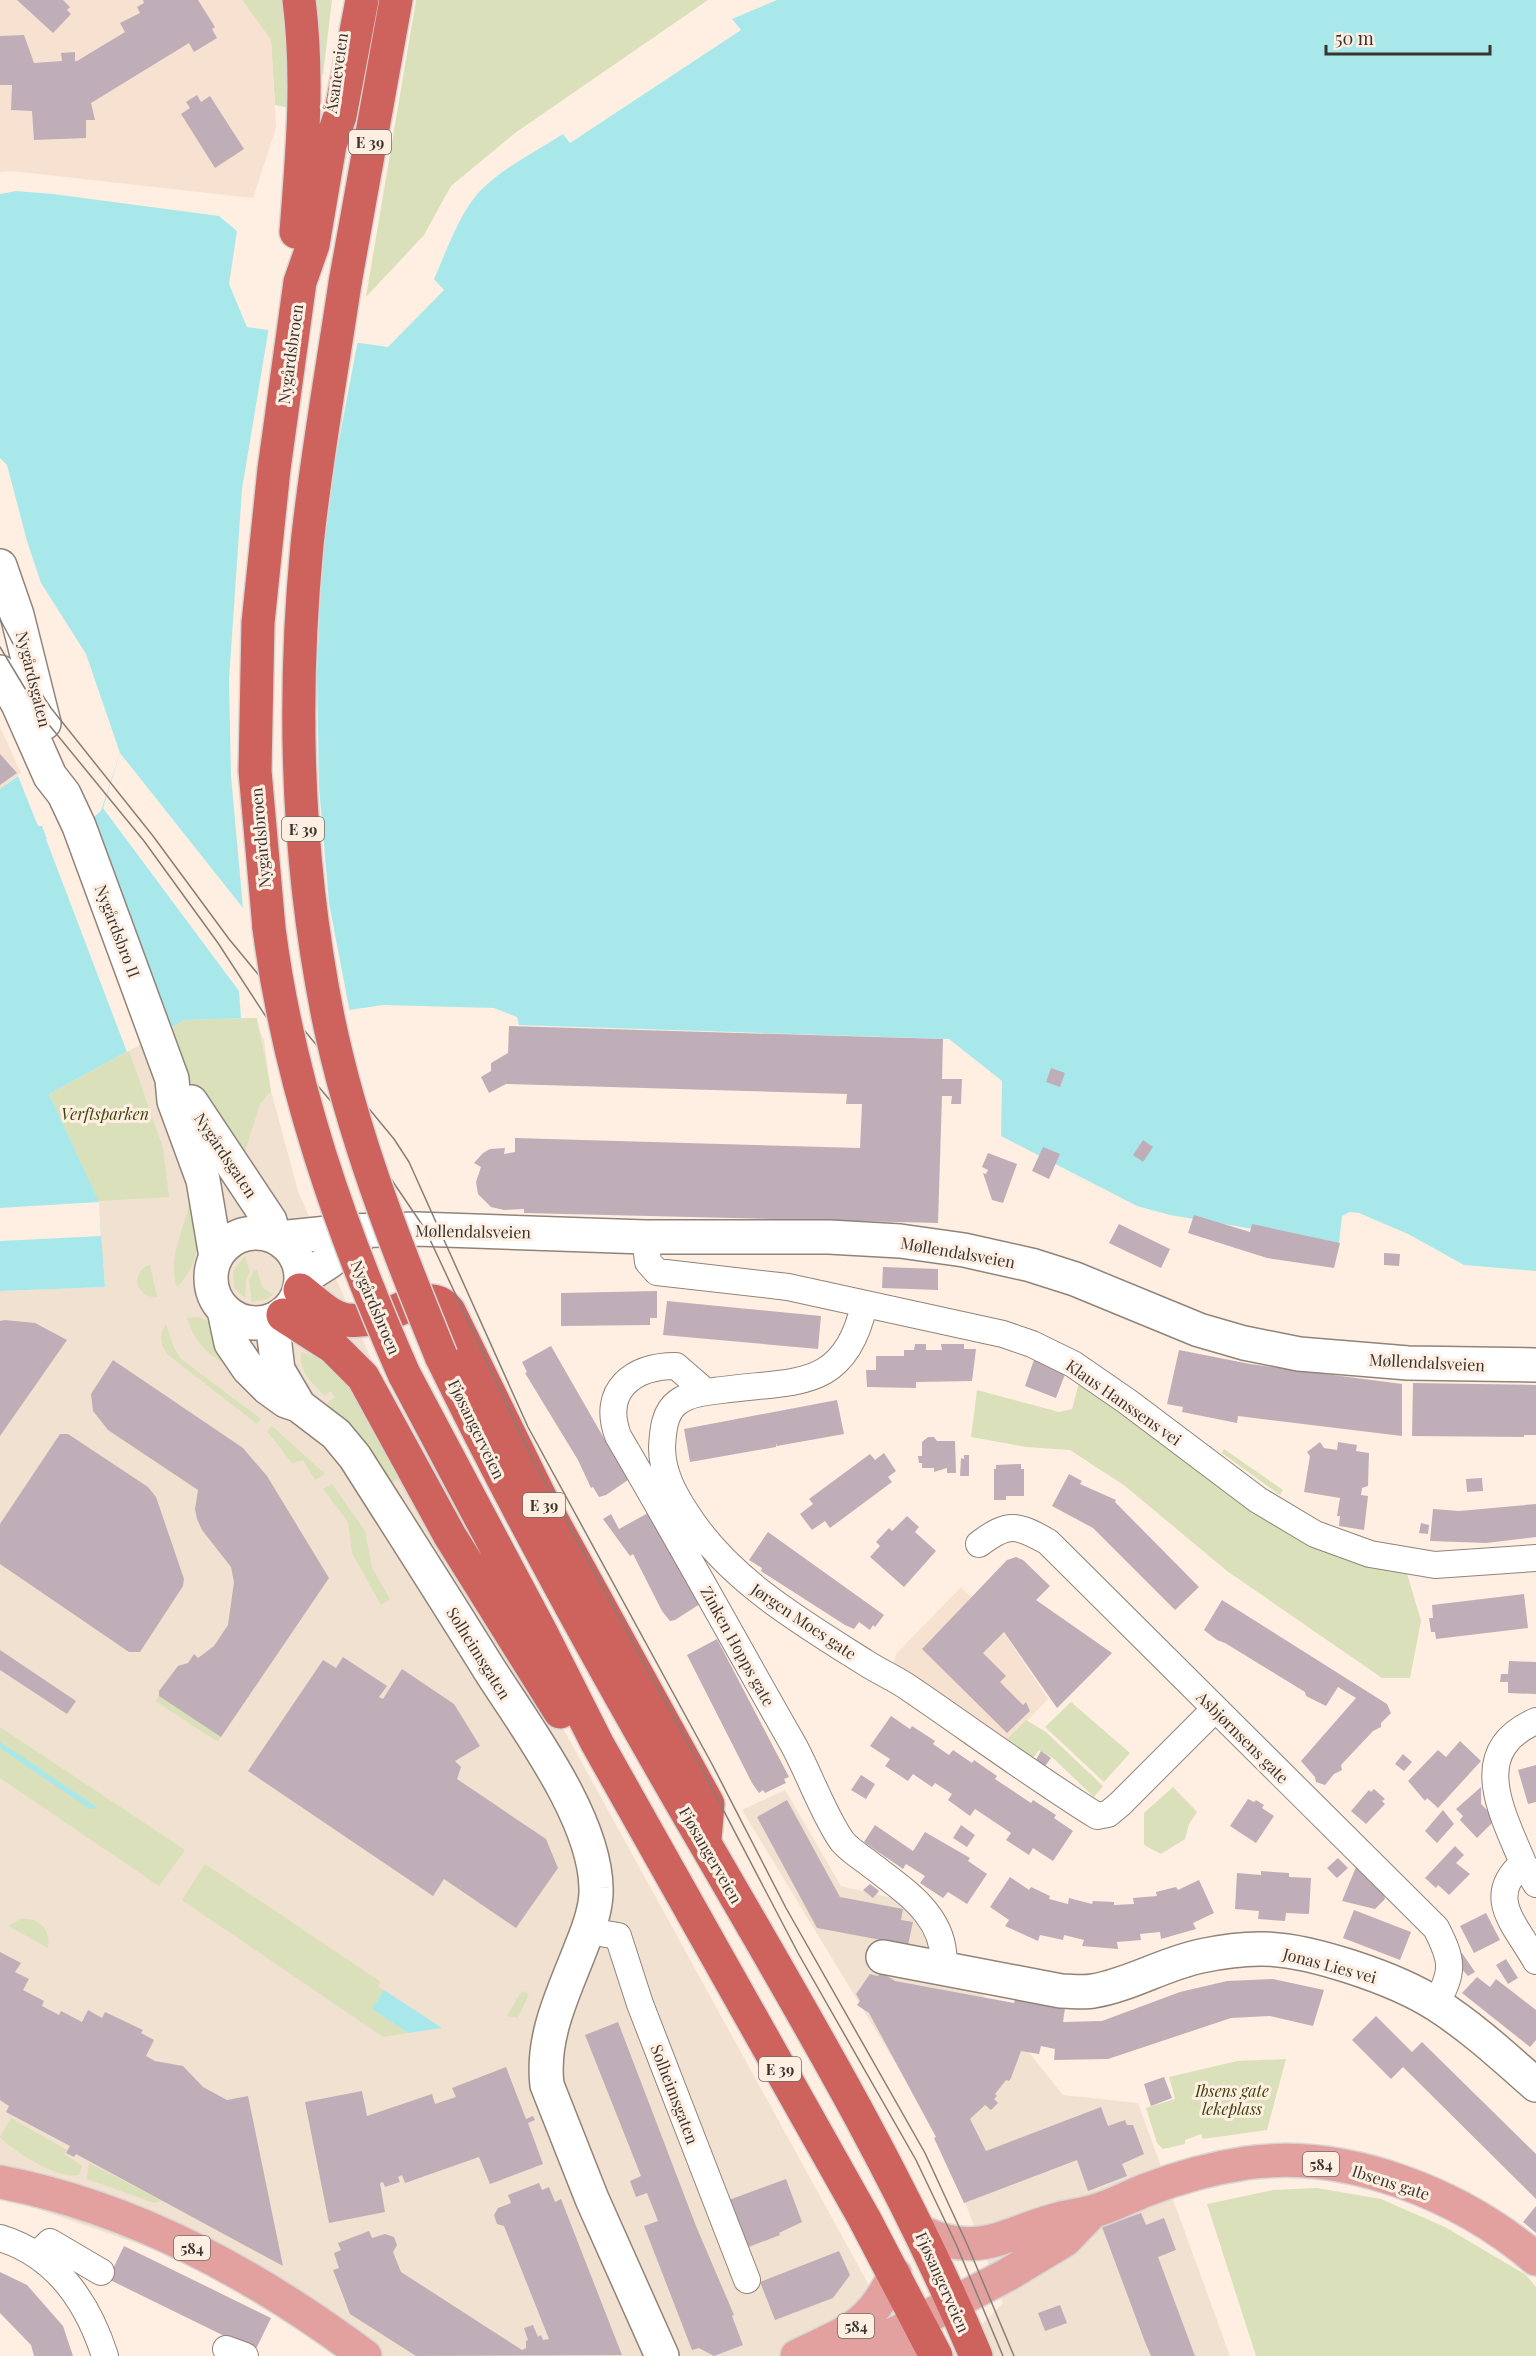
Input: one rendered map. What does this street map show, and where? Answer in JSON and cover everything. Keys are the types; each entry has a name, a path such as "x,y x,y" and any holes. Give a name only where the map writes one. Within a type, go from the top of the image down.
{"highway":[{"name":"E 39","path":"299,0 304,62 303,145 295,244 300,282"},
{"name":"Åsaneveien","path":"330,146 329,116 346,0"},
{"name":"E 39","path":"300,282 313,246 330,146 340,116 362,0"},
{"name":"Fjøsangerveien","path":"396,0 345,284 314,487 302,628 300,774 306,866 315,946 328,1019 358,1134 407,1273 441,1356 513,1501 575,1617 787,1985 921,2232 976,2356"},
{"name":"Nygårdsbroen","path":"300,282 274,469 258,623 255,771 262,869 272,950 286,1028 317,1150 366,1287 404,1374 597,1743"},
{"name":"E 39","path":"289,1301 355,1320 377,1318 405,1306 428,1301 440,1303 449,1311 545,1507 708,1804 705,1844"},
{"path":"289,1301 363,1377 450,1536 571,1731 597,1743"},
{"path":"363,1377 365,1344 377,1318"},
{"name":"E 39","path":"597,1743 895,2274 936,2356"}],"main road":[{"name":"Nygårdsgaten","path":"0,566 17,615 41,715 62,773 64,794"},
{"name":"Nygårdsgaten","path":"0,672 18,704 50,776 64,794 79,826"},
{"name":"Nygårdsbro II","path":"79,826 157,1035"},
{"name":"Nygårdsgaten","path":"157,1035 172,1079 174,1101 203,1180 216,1257"},
{"name":"Nygårdsgaten","path":"172,1079 188,1096 270,1221 276,1237"},
{"name":"Møllendalsveien","path":"276,1237 346,1231 417,1229 645,1237 829,1237 900,1241 964,1250 1031,1265 1075,1279 1199,1330 1244,1343 1299,1354 1408,1363 1536,1365"},
{"path":"289,1301 296,1256 276,1237 254,1232 236,1237 216,1257 211,1272 212,1288 224,1310 247,1322 289,1301 330,1261 365,1232"},
{"name":"Solheimsgaten","path":"289,1301 278,1370 298,1405"},
{"name":"Solheimsgaten","path":"224,1310 231,1343 248,1368 268,1388 286,1401 298,1405 336,1434 355,1457 558,1781 587,1841 596,1889 588,1931 553,2021 545,2066 547,2085 626,2277 662,2356"},
{"name":"Jonas Lies vei","path":"884,1957 1061,1991 1091,1992 1120,1984 1175,1962 1218,1953 1261,1949 1302,1954 1390,1981 1436,2004 1488,2042 1536,2085"},
{"name":"Ibsens gate","path":"921,2232 956,2244 993,2241 1053,2220 1092,2212 1148,2189 1245,2164 1277,2160 1334,2165 1373,2173 1428,2194 1472,2214 1519,2244 1536,2259"},
{"name":"584","path":"0,2182 90,2205 199,2252 262,2285 309,2314 365,2356"},
{"name":"Ibsens gate","path":"954,2303 1065,2240 1092,2212"},
{"name":"584","path":"796,2356 868,2318 884,2298 895,2274"},
{"name":"Solheimsgaten","path":"626,2277 641,2356"},
{"name":"584","path":"845,2356 954,2303"},
{"path":"895,2356 905,2354 921,2356"}],"street":[{"name":"Klaus Hanssens vei","path":"645,1237 648,1262 657,1272 788,1287 864,1305 992,1330 1032,1344 1073,1364 1128,1402 1258,1500 1328,1540 1370,1554 1435,1565 1536,1558"},
{"name":"Jørgen Moes gate","path":"864,1305 859,1331 848,1350 832,1368 813,1377 793,1382 688,1396 670,1411 665,1422 662,1451 665,1471 676,1497 710,1547 749,1583 1097,1816 1108,1814 1215,1709"},
{"name":"Zinken Hopps gate","path":"706,1392 676,1366 654,1366 634,1375 622,1384 613,1413 618,1436 705,1584 720,1616 810,1774 843,1842 916,1901 936,1924 945,1951 944,1969"},
{"name":"Asbjørnsens gate","path":"980,1544 998,1530 1009,1527 1031,1532 1048,1542 1436,1928 1449,1952 1451,1965 1447,1984 1436,2004"},
{"path":"1536,1721 1515,1732 1504,1743 1496,1769 1495,1790 1499,1808 1523,1863 1536,1884"},
{"path":"1523,1863 1505,1882 1502,1898 1536,1961"},
{"name":"Solheimsgaten","path":"588,1931 618,1936 640,2004 747,2280"},
{"path":"0,2238 37,2254 73,2290 87,2310 105,2356"},
{"path":"37,2254 50,2242 101,2272"}],"shaded area":[{"path":"0,0 242,0 271,40 276,128 253,198 12,171 0,172"},
{"path":"0,727 21,773 0,789"},
{"path":"253,1018 264,1040 271,1091 298,1191 392,1407 492,1599 899,2340 857,2356 365,2356 260,2286 0,2196 0,1291 105,1287 99,1202 49,1094 185,1020"},
{"path":"961,1587 996,1621 1048,1699 1004,1745 892,1670 896,1654"},
{"path":"785,1790 841,1886 909,1902 1063,2095 1138,2103 1230,2356 950,2356 1003,2303 941,2138 742,1810"}],"green space":[{"path":"242,0 284,0 288,39 289,108 275,105 271,40"},
{"path":"309,0 332,0 323,75 312,73"},
{"path":"416,0 708,0 515,133 451,186 424,235 366,297"},
{"path":"257,1018 271,1091 260,1104 244,1155 199,1102 169,1029 185,1020"},
{"name":"Verftsparken","path":"129,1051 163,1148 169,1197 98,1201 49,1094"},
{"path":"191,1192 198,1242 193,1264 177,1287 174,1263"},
{"path":"245,1256 250,1272 246,1279 245,1298 234,1288 233,1271"},
{"path":"150,1265 157,1297 146,1296 138,1287 139,1273"},
{"path":"254,1270 257,1270 262,1287 273,1295 267,1299 252,1302 249,1280"},
{"path":"199,1317 211,1323 229,1366 214,1357 198,1341 187,1318"},
{"path":"166,1324 174,1348 181,1359 261,1419 257,1424 167,1354 161,1339"},
{"path":"301,1352 318,1358 334,1370 348,1386 371,1424 398,1479 388,1485 327,1410 328,1402 335,1397 330,1391 325,1396 307,1377 302,1365"},
{"path":"1080,1379 1214,1478 1406,1570 1421,1621 1410,1678 1382,1678 1227,1571 1125,1486 1070,1450 1026,1447 971,1437 977,1390 1059,1412 1072,1409"},
{"path":"272,1426 325,1474 315,1480 303,1460 292,1463 267,1431"},
{"path":"1224,1449 1283,1490 1280,1495 1222,1453"},
{"path":"332,1484 365,1531 372,1568 390,1599 381,1605 352,1553 348,1522 323,1489"},
{"path":"159,1696 221,1737 218,1742 155,1701"},
{"path":"1071,1702 1130,1753 1104,1782 1045,1727"},
{"path":"1026,1720 1046,1732 1103,1786 1094,1797 1053,1758 1039,1750 1033,1758 1005,1741"},
{"path":"0,1727 185,1850 159,1886 0,1778"},
{"path":"1173,1787 1197,1812 1189,1824 1185,1839 1161,1854 1144,1845 1144,1813"},
{"path":"205,1864 381,1982 378,1986 384,1990 372,2009 408,2033 383,2037 182,1900"},
{"path":"20,1919 33,1920 42,1926 48,1935 48,1948 8,1926"},
{"path":"522,1991 529,1994 518,2018 507,2016"},
{"name":"Ibsens gate lekeplass","path":"1286,2059 1267,2130 1203,2139 1201,2134 1185,2140 1185,2144 1163,2149 1157,2143 1146,2108 1175,2099 1169,2077 1237,2061"},
{"path":"11,2118 67,2150 64,2154 82,2166 79,2175 59,2173 48,2169 7,2143 0,2137"},
{"path":"89,2163 162,2201 154,2203 87,2179"},
{"path":"1317,2188 1381,2199 1445,2227 1526,2275 1536,2287 1536,2356 1256,2356 1207,2204 1273,2190"}],"water":[{"path":"777,0 1536,0 1536,1271 1464,1265 1408,1234 1359,1213 1350,1212 1342,1216 1339,1243 1170,1215 1137,1206 1001,1136 1002,1081 949,1039 519,1025 517,1017 494,1008 383,1005 310,1016 185,1020 49,1094 99,1202 105,1287 0,1291 0,789 18,776 38,826 42,826 47,839 88,822 101,811 120,753 86,654 41,583 27,541 7,465 0,458 0,194 16,191 53,194 219,216 237,231 229,284 247,327 388,347 444,290 434,279 465,212 488,183 563,134 570,143 741,30 732,19"},
{"path":"0,1742 98,1808 90,1809 0,1748"},
{"path":"384,1990 442,2028 408,2033 372,2009"}],"pier":[{"path":"269,327 358,340 332,477 322,561 317,671 319,786 329,903 350,1013 310,1019 241,1018 239,991 103,808 120,753 243,908 231,776 229,680 242,489"},
{"path":"79,826 169,1029 127,1052 46,839"},
{"path":"99,1202 101,1236 0,1241 0,1208"}],"building":[{"path":"17,0 63,0 70,7 67,10 71,14 53,33"},
{"path":"143,0 198,0 215,27 212,29 217,38 194,52 189,43 91,103 95,120 86,120 86,138 34,140 32,111 11,110 12,85 0,85 0,36 24,35 34,63 62,61 61,53 75,52 75,61 77,61 125,32 120,23 140,13 137,7 144,3"},
{"path":"197,95 201,102 210,96 244,149 215,168 181,114 190,108 186,102"},
{"path":"0,754 17,773 0,785"},
{"path":"509,1026 943,1039 942,1079 962,1079 961,1104 951,1104 952,1096 942,1096 938,1223 524,1213 524,1209 504,1210 491,1207 478,1194 476,1182 481,1167 474,1163 490,1149 505,1148 504,1154 515,1152 515,1138 860,1148 862,1104 846,1104 847,1094 506,1084 489,1093 481,1077 491,1071 491,1063 508,1053"},
{"path":"1051,1068 1065,1073 1060,1087 1046,1082"},
{"path":"1143,1140 1153,1147 1143,1162 1133,1155"},
{"path":"1043,1147 1060,1154 1049,1179 1032,1171"},
{"path":"988,1153 1017,1164 1003,1203 992,1200 983,1173 986,1174 988,1170 982,1167"},
{"path":"1194,1215 1250,1232 1252,1224 1340,1243 1334,1268 1267,1258 1188,1233"},
{"path":"1119,1224 1170,1249 1161,1268 1109,1243"},
{"path":"1384,1253 1400,1254 1399,1266 1384,1265"},
{"path":"883,1267 938,1269 938,1290 882,1288"},
{"path":"657,1291 657,1318 650,1318 650,1325 561,1326 561,1293"},
{"path":"667,1301 821,1316 818,1349 663,1335"},
{"path":"0,1321 35,1323 67,1340 0,1436"},
{"path":"915,1344 926,1344 926,1350 942,1350 941,1344 964,1344 964,1349 976,1349 972,1381 916,1382 916,1388 867,1387 866,1370 876,1370 876,1356 904,1356 904,1350 914,1350"},
{"path":"551,1346 628,1480 606,1495 599,1497 593,1487 591,1488 578,1460 525,1373 527,1372 522,1362"},
{"path":"1179,1350 1250,1364 1402,1384 1402,1436 1238,1416 1237,1423 1182,1412 1183,1407 1167,1404"},
{"path":"1035,1357 1067,1369 1056,1398 1025,1386"},
{"path":"113,1360 243,1448 267,1476 329,1578 221,1737 159,1696 159,1691 178,1666 188,1663 194,1654 198,1658 214,1646 228,1625 234,1582 231,1567 202,1530 197,1519 195,1509 198,1490 108,1430 93,1411 91,1394"},
{"path":"1413,1383 1536,1385 1536,1435 1524,1435 1524,1437 1412,1436"},
{"path":"837,1400 844,1434 777,1446 777,1443 776,1447 690,1462 684,1429"},
{"path":"60,1434 68,1434 148,1487 156,1497 184,1579 183,1586 140,1652 129,1652 0,1564 0,1524"},
{"path":"928,1437 934,1437 937,1441 955,1441 956,1473 947,1473 947,1468 934,1472 934,1468 922,1468 918,1456 922,1456 922,1442"},
{"path":"1320,1442 1324,1448 1337,1450 1338,1442 1357,1445 1356,1451 1369,1453 1368,1486 1362,1488 1361,1495 1368,1496 1364,1530 1339,1526 1340,1516 1337,1516 1340,1498 1304,1492 1310,1456 1307,1452"},
{"path":"884,1453 896,1471 888,1477 892,1482 830,1528 825,1521 812,1530 800,1514 813,1504 809,1499 870,1454 875,1460"},
{"path":"964,1455 969,1455 969,1476 960,1476 961,1458 964,1459"},
{"path":"1021,1464 1021,1469 1024,1469 1024,1496 1006,1496 1006,1500 994,1500 996,1465"},
{"path":"1069,1474 1082,1481 1080,1484 1116,1500 1115,1502 1199,1587 1175,1610 1093,1528 1052,1506"},
{"path":"1482,1478 1483,1491 1467,1492 1466,1479"},
{"path":"1536,1504 1536,1537 1486,1543 1430,1541 1433,1509 1459,1511"},
{"path":"648,1513 700,1604 675,1620 670,1621 662,1611 633,1554 630,1556 603,1519 611,1514 619,1529"},
{"path":"907,1516 919,1527 915,1532 936,1551 904,1587 870,1557 880,1546 876,1542 889,1528 892,1531"},
{"path":"1421,1523 1429,1525 1428,1534 1419,1533"},
{"path":"768,1532 884,1615 875,1627 873,1625 870,1630 859,1622 854,1629 845,1625 761,1571 762,1568 749,1560"},
{"path":"1016,1557 1023,1560 1050,1586 1036,1600 1112,1653 1057,1708 1004,1632 983,1653 1006,1676 1000,1682 1023,1705 1026,1702 1030,1711 1007,1733 922,1649 1007,1560"},
{"path":"1524,1594 1528,1628 1436,1639 1435,1632 1431,1632 1429,1618 1433,1618 1432,1605"},
{"path":"1222,1600 1387,1704 1391,1713 1381,1723 1381,1727 1373,1731 1341,1765 1342,1770 1334,1774 1325,1785 1316,1782 1315,1777 1301,1761 1356,1698 1338,1687 1326,1706 1306,1696 1305,1692 1217,1640 1204,1630"},
{"path":"717,1639 789,1777 784,1779 786,1783 765,1793 763,1790 759,1793 752,1783 687,1655"},
{"path":"0,1650 76,1701 67,1714 0,1670"},
{"path":"343,1657 387,1686 379,1697 383,1699 402,1669 454,1704 480,1746 455,1761 461,1767 457,1779 546,1839 558,1868 516,1928 444,1879 433,1896 248,1771 323,1660 336,1668"},
{"path":"1509,1661 1536,1662 1536,1694 1508,1693 1508,1682 1500,1682 1501,1674 1508,1674"},
{"path":"891,1716 910,1729 912,1726 935,1741 933,1744 949,1755 953,1750 972,1763 974,1760 997,1776 995,1779 1031,1803 1033,1800 1056,1815 1054,1818 1073,1831 1053,1861 1033,1848 1029,1855 1006,1840 1011,1833 975,1809 970,1816 948,1800 952,1794 935,1783 932,1787 913,1774 908,1781 885,1766 890,1759 870,1746"},
{"path":"1460,1741 1481,1761 1438,1808 1427,1798 1425,1801 1408,1781 1438,1750 1446,1757"},
{"path":"1041,1751 1051,1758 1045,1766 1036,1760"},
{"path":"1403,1754 1412,1762 1404,1771 1395,1764"},
{"path":"1536,1765 1536,1802 1528,1804 1518,1770"},
{"path":"861,1775 875,1784 866,1799 851,1790"},
{"path":"1481,1787 1481,1804 1496,1819 1477,1838 1460,1820 1463,1816 1456,1809"},
{"path":"1374,1789 1385,1799 1382,1801 1385,1804 1366,1824 1351,1811 1369,1790 1371,1792"},
{"path":"1248,1799 1254,1802 1256,1800 1264,1805 1262,1808 1274,1816 1256,1843 1230,1826"},
{"path":"787,1800 840,1897 903,1909 901,1920 913,1922 908,1945 817,1928 757,1817"},
{"path":"1443,1810 1454,1824 1437,1843 1425,1831"},
{"path":"875,1825 913,1851 925,1832 970,1858 968,1861 987,1874 967,1904 948,1892 943,1898 920,1883 925,1876 906,1864 903,1869 864,1842"},
{"path":"961,1825 975,1835 967,1847 953,1838"},
{"path":"1455,1846 1464,1855 1456,1863 1470,1874 1449,1895 1438,1885 1436,1888 1425,1878"},
{"path":"1338,1858 1348,1868 1337,1878 1327,1868"},
{"path":"1356,1867 1384,1894 1385,1899 1375,1909 1342,1901"},
{"path":"1261,1871 1289,1873 1289,1877 1311,1878 1309,1914 1286,1913 1285,1921 1258,1919 1259,1911 1235,1909 1237,1873 1261,1875"},
{"path":"1010,1877 1029,1890 1031,1887 1050,1896 1049,1899 1068,1904 1069,1898 1092,1904 1093,1901 1114,1902 1114,1905 1134,1904 1133,1898 1157,1896 1156,1892 1176,1887 1178,1890 1199,1880 1214,1913 1193,1923 1196,1929 1161,1939 1160,1932 1140,1934 1141,1940 1117,1942 1118,1949 1082,1946 1084,1940 1064,1935 1063,1940 1040,1935 1038,1941 1005,1926 1009,1920 990,1907"},
{"path":"870,1884 879,1891 873,1898 863,1890"},
{"path":"1354,1910 1411,1932 1400,1960 1343,1938"},
{"path":"1486,1913 1500,1940 1474,1953 1460,1926"},
{"path":"0,1952 21,1963 15,1972 29,1979 23,1990 44,2001 42,2006 59,2015 61,2011 82,2022 88,2010 102,2018 105,2012 143,2030 141,2033 154,2040 146,2056 155,2061 183,2066 203,2087 227,2100 248,2096 283,2266 76,2154 74,2157 66,2153 70,2146 6,2112 9,2106 0,2100"},
{"path":"1462,1953 1475,1972 1468,1976 1458,1965 1457,1956"},
{"path":"1506,1959 1518,1978 1508,1984 1496,1965"},
{"path":"881,1972 895,1981 1014,2003 1015,1999 1065,2008 1063,2022 1102,2021 1180,1992 1227,1981 1273,1979 1324,1990 1313,2026 1270,2016 1231,2018 1108,2059 1054,2060 1055,2049 1041,2046 1039,2054 1021,2051 1011,2078 1009,2081 1006,2080 995,2094 997,2096 994,2099 998,2103 991,2110 985,2105 970,2119 986,2151 1101,2107 1108,2126 1125,2120 1127,2125 1133,2125 1144,2154 1122,2164 1127,2176 1088,2191 1077,2160 964,2203 934,2138 936,2137 869,2013 857,2005 860,2001 856,1994 870,1974 878,1976"},
{"path":"1477,1977 1490,1987 1496,1979 1536,2010 1536,2040 1530,2047 1462,1993"},
{"path":"1376,2016 1412,2052 1422,2042 1536,2154 1536,2199 1403,2067 1391,2079 1352,2040"},
{"path":"618,2022 696,2226 734,2315 732,2316 743,2345 714,2356 699,2348 692,2350 644,2226 658,2221 647,2193 636,2197 630,2181 641,2176 585,2035"},
{"path":"506,2067 526,2119 533,2116 535,2120 528,2123 543,2164 490,2184 479,2157 405,2183 402,2175 398,2177 400,2182 385,2187 383,2182 380,2183 385,2212 329,2223 305,2102 362,2091 367,2116 432,2094 435,2104 456,2097 452,2088"},
{"path":"1164,2077 1172,2098 1151,2106 1144,2084"},
{"path":"786,2179 802,2222 779,2233 780,2235 746,2248 729,2200"},
{"path":"539,2183 542,2190 549,2187 555,2202 561,2199 622,2355 416,2356 350,2314 333,2270 339,2268 334,2253 341,2250 338,2243 369,2231 372,2238 385,2234 394,2237 397,2245 393,2252 401,2272 522,2350 526,2348 528,2340 524,2328 533,2325 538,2337 541,2335 543,2340 549,2339 504,2226 497,2224 494,2215 498,2208 511,2203 508,2195"},
{"path":"1536,2206 1536,2233 1523,2222"},
{"path":"1141,2213 1146,2225 1164,2218 1176,2250 1158,2257 1195,2356 1151,2356 1145,2342 1102,2227"},
{"path":"124,2246 271,2318 255,2351 108,2279"},
{"path":"839,2251 850,2275 833,2298 775,2320 760,2282"},
{"path":"0,2272 27,2285 63,2326 73,2356 34,2356 31,2345 0,2313"},
{"path":"1060,2305 1067,2323 1045,2331 1038,2313"}],"tram line":[{"path":"0,619 31,678 51,708 153,836 229,939 394,1139 409,1162 528,1427 713,1766 786,1908 925,2153 967,2244 1014,2356"},
{"path":"0,647 41,715 144,841 218,943 287,1049 370,1148 425,1229 532,1458 702,1769 798,1953 916,2160 956,2244 1003,2356"}]}
